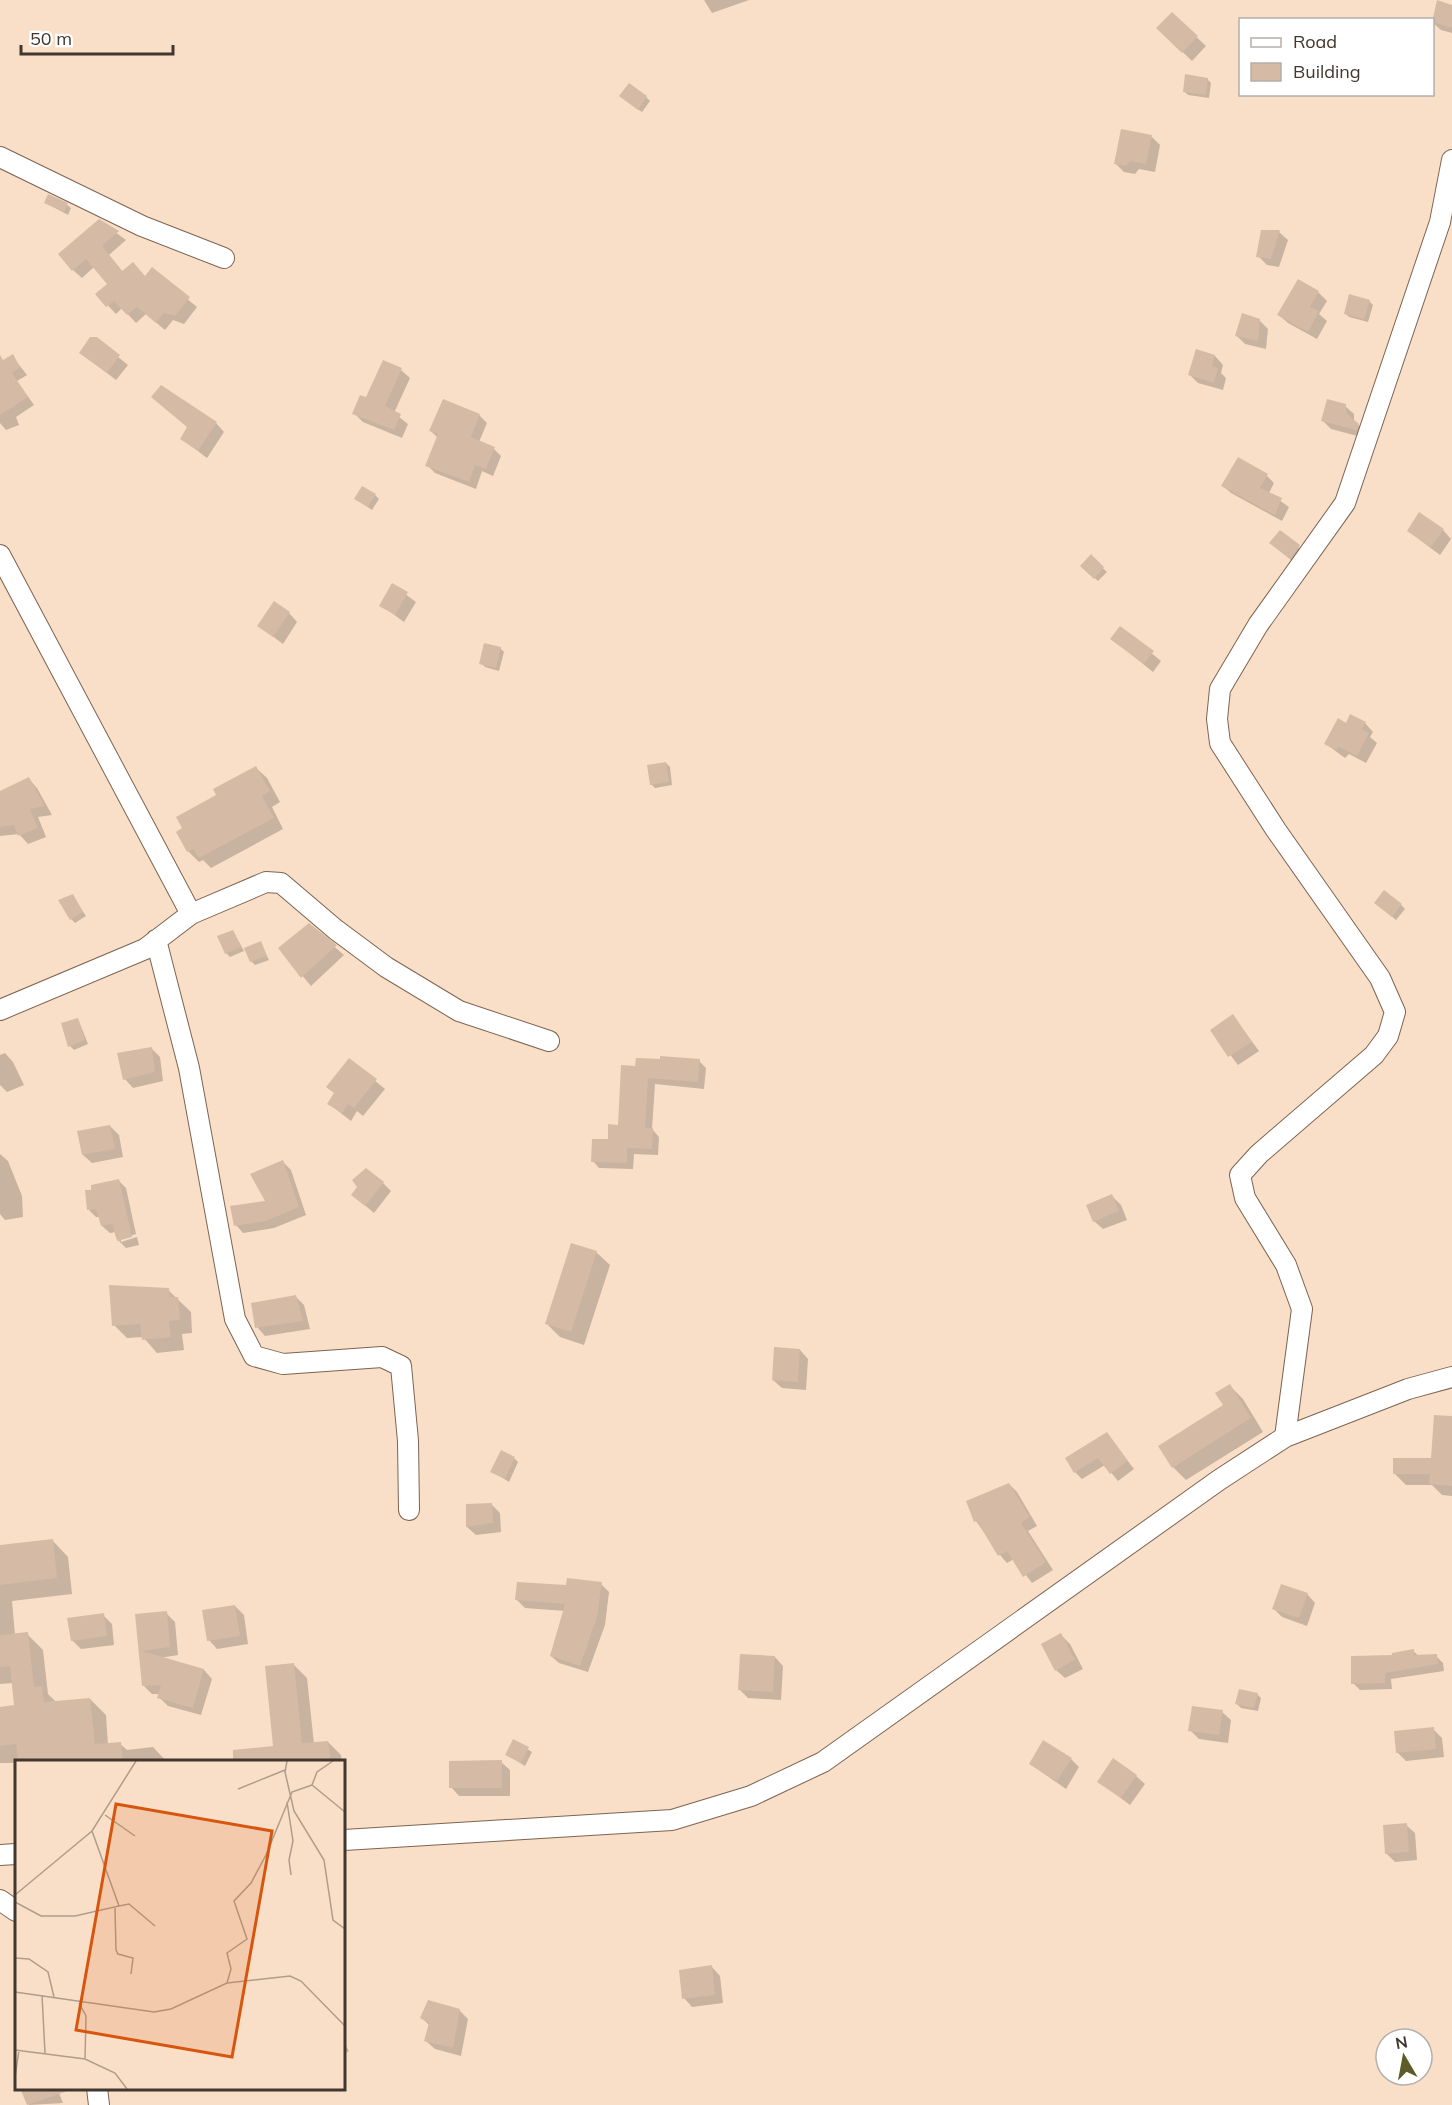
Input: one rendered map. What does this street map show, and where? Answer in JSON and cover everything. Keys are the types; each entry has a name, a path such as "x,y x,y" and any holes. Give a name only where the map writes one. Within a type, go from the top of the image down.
{"street":[{"path":"0,157 142,226 225,258"},
{"path":"1285,1437 1302,1309 1286,1265 1245,1197 1240,1175 1259,1154 1374,1056 1388,1036 1395,1012 1380,978 1276,830 1220,743 1217,719 1220,689 1258,625 1345,503 1440,222 1452,160"},
{"path":"0,555 191,914"},
{"path":"0,1010 145,949 191,914 266,882 281,883 334,929 386,967 459,1011 549,1041"},
{"path":"156,940 189,1068 235,1319 254,1356 283,1364 382,1358 401,1366 408,1441 409,1510"},
{"path":"345,1840 672,1820 752,1797 823,1762 1219,1480 1285,1437 1408,1389 1452,1377"},
{"path":"0,1855 15,1854"},
{"path":"0,1900 15,1910"},
{"path":"97,2090 99,2105"}],"building":[{"path":"1437,0 1452,5 1452,28 1434,23"},
{"path":"1172,12 1198,36 1182,53 1156,28"},
{"path":"1185,74 1208,78 1206,95 1183,92"},
{"path":"629,83 647,96 638,110 619,96"},
{"path":"1121,129 1152,135 1146,164 1130,161 1126,166 1114,164"},
{"path":"48,194 68,203 64,212 44,203"},
{"path":"99,219 119,231 102,246 122,271 133,262 145,276 152,267 190,297 175,316 164,313 156,323 137,307 127,315 114,301 106,307 95,294 107,284 86,259 72,271 58,254"},
{"path":"1261,230 1280,230 1271,259 1256,257"},
{"path":"1298,279 1319,291 1310,307 1319,311 1308,332 1277,315"},
{"path":"1349,294 1370,300 1364,319 1344,314"},
{"path":"1242,313 1260,319 1258,341 1235,336"},
{"path":"90,337 97,337 120,355 107,373 79,353"},
{"path":"1196,349 1215,355 1212,366 1218,368 1214,383 1188,375"},
{"path":"13,354 20,367 12,373 28,397 0,415 0,355 3,360"},
{"path":"383,360 402,368 385,406 401,414 394,430 352,414 360,395 366,397"},
{"path":"161,385 217,422 198,451 180,439 187,427 151,397"},
{"path":"443,399 480,414 471,437 495,447 486,469 475,465 469,482 425,466 438,434 429,431"},
{"path":"1327,399 1346,404 1346,413 1359,424 1357,430 1321,421"},
{"path":"1238,457 1268,474 1260,488 1282,498 1275,515 1221,486"},
{"path":"362,486 376,494 368,507 354,499"},
{"path":"1419,512 1444,529 1431,547 1407,531"},
{"path":"1280,530 1300,545 1290,559 1269,543"},
{"path":"1091,554 1104,567 1094,579 1080,566"},
{"path":"392,583 408,592 395,615 379,606"},
{"path":"274,601 290,612 273,637 257,626"},
{"path":"1120,626 1154,651 1144,664 1110,639"},
{"path":"484,643 501,647 496,668 479,664"},
{"path":"1350,714 1366,722 1362,729 1369,733 1357,756 1339,747 1336,750 1324,744 1338,718 1346,723"},
{"path":"666,762 669,782 650,785 647,765"},
{"path":"256,766 270,791 262,796 274,818 199,858 193,849 187,852 176,832 182,828 176,817 216,795 213,789"},
{"path":"29,777 45,806 30,809 38,828 18,836 14,825 0,827 0,791"},
{"path":"1384,890 1402,904 1392,917 1374,903"},
{"path":"73,894 83,912 70,920 58,900"},
{"path":"309,923 337,945 301,978 278,948"},
{"path":"233,930 241,947 225,954 217,936"},
{"path":"261,941 267,956 250,962 244,948"},
{"path":"1233,1014 1252,1042 1228,1057 1210,1030"},
{"path":"78,1018 85,1040 68,1047 61,1023"},
{"path":"152,1047 155,1072 123,1080 117,1053"},
{"path":"660,1056 700,1059 698,1082 648,1078 645,1128 653,1128 652,1149 627,1148 627,1163 591,1162 592,1139 608,1139 608,1124 618,1125 621,1065 635,1066 636,1058 660,1059"},
{"path":"349,1058 377,1079 354,1108 348,1104 342,1113 327,1104 334,1093 326,1087"},
{"path":"110,1125 115,1149 82,1155 77,1131"},
{"path":"283,1160 299,1207 266,1221 234,1226 230,1206 265,1201 250,1174"},
{"path":"366,1168 384,1182 365,1206 351,1195 357,1187 352,1180"},
{"path":"119,1179 132,1237 117,1241 112,1224 101,1226 96,1209 87,1210 85,1190 91,1190 91,1185"},
{"path":"1112,1194 1119,1211 1093,1222 1086,1205"},
{"path":"571,1243 597,1251 571,1332 545,1324"},
{"path":"109,1285 169,1288 170,1297 178,1297 180,1320 169,1321 171,1337 142,1340 140,1324 112,1326"},
{"path":"296,1295 303,1321 255,1328 251,1303"},
{"path":"774,1347 800,1349 798,1382 772,1380"},
{"path":"1230,1384 1251,1418 1172,1468 1158,1446 1223,1405 1215,1393"},
{"path":"1434,1415 1452,1416 1452,1486 1429,1484 1430,1474 1393,1474 1393,1458 1431,1458"},
{"path":"1107,1432 1128,1461 1110,1474 1098,1458 1074,1473 1065,1458"},
{"path":"501,1450 515,1457 505,1479 490,1472"},
{"path":"1009,1483 1030,1517 1021,1523 1046,1562 1023,1577 1007,1551 998,1556 977,1521 974,1522 966,1501"},
{"path":"492,1503 493,1523 466,1527 466,1504"},
{"path":"53,1539 57,1578 0,1585 0,1545"},
{"path":"567,1578 602,1582 597,1617 580,1666 550,1656 565,1604 515,1600 517,1582 566,1585"},
{"path":"1281,1584 1308,1593 1299,1618 1272,1609"},
{"path":"235,1605 240,1636 207,1641 202,1610"},
{"path":"167,1611 170,1647 142,1651 204,1669 193,1708 157,1698 161,1685 142,1686 135,1614"},
{"path":"104,1613 107,1636 71,1641 67,1618"},
{"path":"28,1632 34,1687 42,1686 44,1702 90,1698 95,1744 121,1742 123,1760 18,1760 16,1744 0,1746 0,1707 14,1705 10,1666 0,1667 0,1635"},
{"path":"1061,1633 1075,1660 1055,1671 1041,1644"},
{"path":"1414,1649 1414,1655 1437,1654 1438,1664 1385,1673 1385,1683 1351,1684 1351,1656 1392,1655 1392,1653"},
{"path":"740,1654 775,1656 773,1692 738,1690"},
{"path":"294,1663 302,1743 328,1741 331,1760 233,1760 233,1750 273,1746 265,1666"},
{"path":"1239,1689 1258,1693 1254,1708 1235,1704"},
{"path":"1192,1706 1223,1710 1219,1735 1188,1731"},
{"path":"1434,1727 1436,1749 1396,1753 1394,1731"},
{"path":"513,1739 529,1747 521,1763 505,1755"},
{"path":"1043,1740 1072,1758 1057,1781 1029,1764"},
{"path":"1113,1758 1137,1775 1121,1798 1097,1782"},
{"path":"502,1760 502,1788 449,1788 449,1761"},
{"path":"1407,1823 1409,1852 1385,1854 1383,1825"},
{"path":"712,1965 715,1995 682,1999 679,1970"},
{"path":"428,2000 460,2009 453,2048 424,2041 429,2023 420,2018"},
{"path":"21,2090 70,2090 27,2105"}]}
